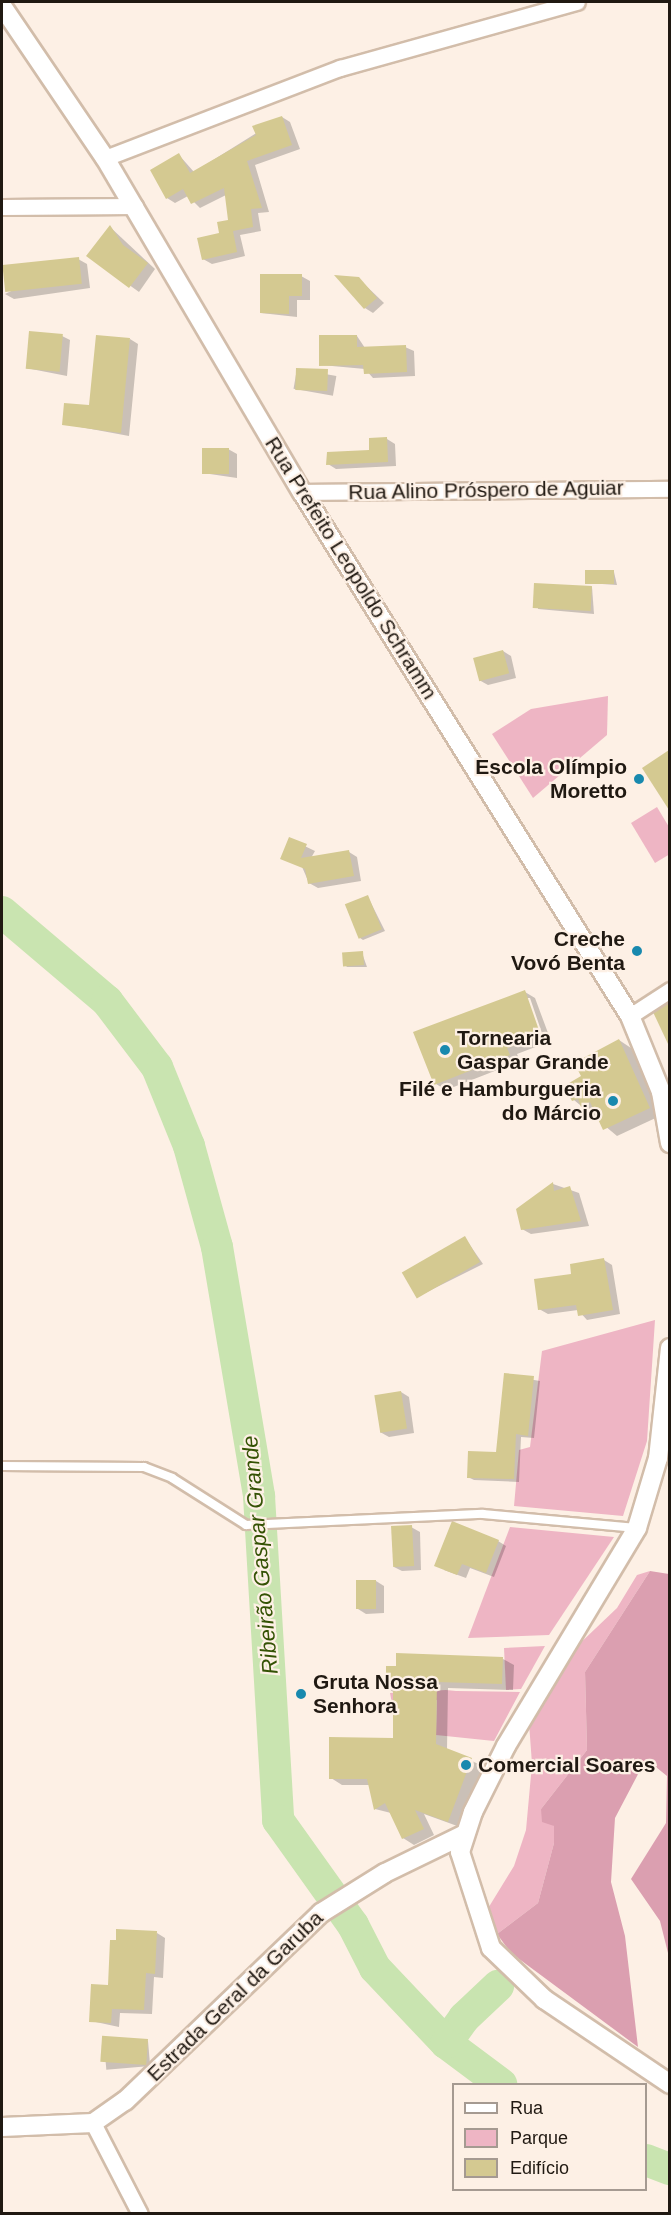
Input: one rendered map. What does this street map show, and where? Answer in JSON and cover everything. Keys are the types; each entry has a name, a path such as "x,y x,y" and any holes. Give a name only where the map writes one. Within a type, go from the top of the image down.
{"street":[{"path":"105,158 340,68 577,2"},
{"name":"Rua Prefeito Leopoldo Schramm","path":"2,6 135,206 303,492 630,1016 661,1092 669,1143"},
{"path":"2,207 135,206"},
{"name":"Rua Alino Próspero de Aguiar","path":"303,492 669,489"},
{"path":"630,1016 669,990"},
{"path":"669,1347 658,1458 637,1528 544,1677 463,1835 461,1864 491,1948 544,2000 669,2084"},
{"name":"Estrada Geral da Garuba","path":"93,2123 125,2101 328,1908 463,1835"},
{"path":"2,2127 93,2123 140,2214"}],"lane":[{"path":"2,1466 144,1467 181,1483 246,1526 483,1514 637,1528"}],"green space":[{"path":"608,696 607,735 533,798 492,734 531,709"},
{"path":"657,807 669,827 670,854 655,863 631,823"},
{"path":"655,1320 647,1441 623,1516 514,1506 519,1450 530,1447 542,1351"},
{"path":"510,1527 614,1537 549,1635 468,1638"},
{"path":"650,1571 585,1672 587,1750 541,1809 554,1826 554,1843 538,1903 497,1934 487,1910 514,1866 526,1830 532,1764 529,1723 575,1648 617,1608 637,1575"},
{"path":"545,1646 521,1689 506,1690 504,1648"},
{"path":"446,1690 520,1692 494,1741 436,1735 437,1700 393,1709 390,1693"}],"shaded area":[{"path":"650,1571 669,1574 669,1957 660,1921 631,1879 666,1823 667,1776 646,1759 615,1818 611,1882 625,1936 638,2047 511,1953 497,1934 538,1903 554,1843 554,1826 542,1822 541,1809 587,1750 585,1672"}],"building":[{"path":"282,116 292,145 247,161 262,208 251,209 253,227 233,231 237,252 202,260 197,238 219,233 217,222 228,220 224,188 191,204 183,189 166,199 150,170 179,153 190,173 256,135 252,126"},
{"path":"110,225 123,245 148,263 129,288 86,256"},
{"path":"79,257 82,284 5,292 2,265"},
{"path":"260,274 302,274 302,296 289,296 289,314 260,313"},
{"path":"334,275 359,277 377,298 364,309"},
{"path":"29,331 63,334 60,372 26,369"},
{"path":"96,335 130,338 121,433 62,425 64,403 89,405"},
{"path":"319,335 357,335 357,347 406,345 407,372 364,374 363,365 319,366"},
{"path":"296,368 328,369 327,391 295,390"},
{"path":"387,437 388,462 326,465 327,452 369,450 369,438"},
{"path":"202,448 229,448 229,474 202,474"},
{"path":"585,570 614,570 614,584 585,584"},
{"path":"534,583 592,586 591,611 533,608"},
{"path":"503,650 509,673 479,681 473,658"},
{"path":"669,750 669,810 642,768"},
{"path":"289,837 307,844 301,858 349,850 354,876 308,884 305,869 280,859"},
{"path":"368,895 382,929 359,939 345,904"},
{"path":"363,951 364,965 343,966 342,952"},
{"path":"525,990 541,1036 507,1048 510,1055 434,1085 413,1032"},
{"path":"669,1002 669,1046 653,1012"},
{"path":"619,1039 650,1108 603,1130 590,1102 581,1107 578,1099 572,1101 564,1086 581,1076 574,1063"},
{"path":"553,1182 554,1191 570,1186 581,1221 521,1230 516,1209"},
{"path":"465,1236 480,1262 417,1298 402,1272"},
{"path":"604,1258 613,1310 578,1316 576,1305 538,1310 534,1279 571,1274 570,1264"},
{"path":"504,1373 534,1376 528,1436 516,1434 514,1479 467,1478 468,1451 496,1452"},
{"path":"401,1391 407,1429 380,1433 374,1395"},
{"path":"452,1521 499,1540 486,1573 462,1564 457,1575 434,1566"},
{"path":"412,1525 414,1566 393,1567 391,1526"},
{"path":"356,1580 376,1580 376,1609 356,1609"},
{"path":"396,1653 503,1657 502,1684 437,1682 436,1744 472,1758 448,1822 415,1810 424,1829 402,1839 385,1803 374,1810 367,1779 329,1779 329,1737 393,1738 393,1689 386,1689 386,1666 396,1666"},
{"path":"116,1929 157,1931 155,1974 146,1973 144,2010 112,2009 111,2023 89,2022 91,1984 108,1985 110,1940 116,1940"},
{"path":"102,2036 148,2039 146,2065 100,2062"}],"waterway":[{"name":"Ribeirão Gaspar Grande","path":"2,912 107,1001 157,1067 189,1146 217,1247 259,1496 278,1820 353,1925 375,1968 446,2043 500,2083"},
{"path":"446,2043 464,2018 498,1986"},
{"name":"Ribeirão Gaspar Grande","path":"647,2160 670,2169"}],"place":[{"name":"Escola Olímpio Moretto","path":"639,779"},
{"name":"Creche Vovó Benta","path":"637,951"},
{"name":"Tornearia Gaspar Grande","path":"445,1050"},
{"name":"Filé e Hamburgueria do Márcio","path":"613,1101"},
{"name":"Gruta Nossa Senhora","path":"301,1694"},
{"name":"Comercial Soares","path":"466,1765"}]}
